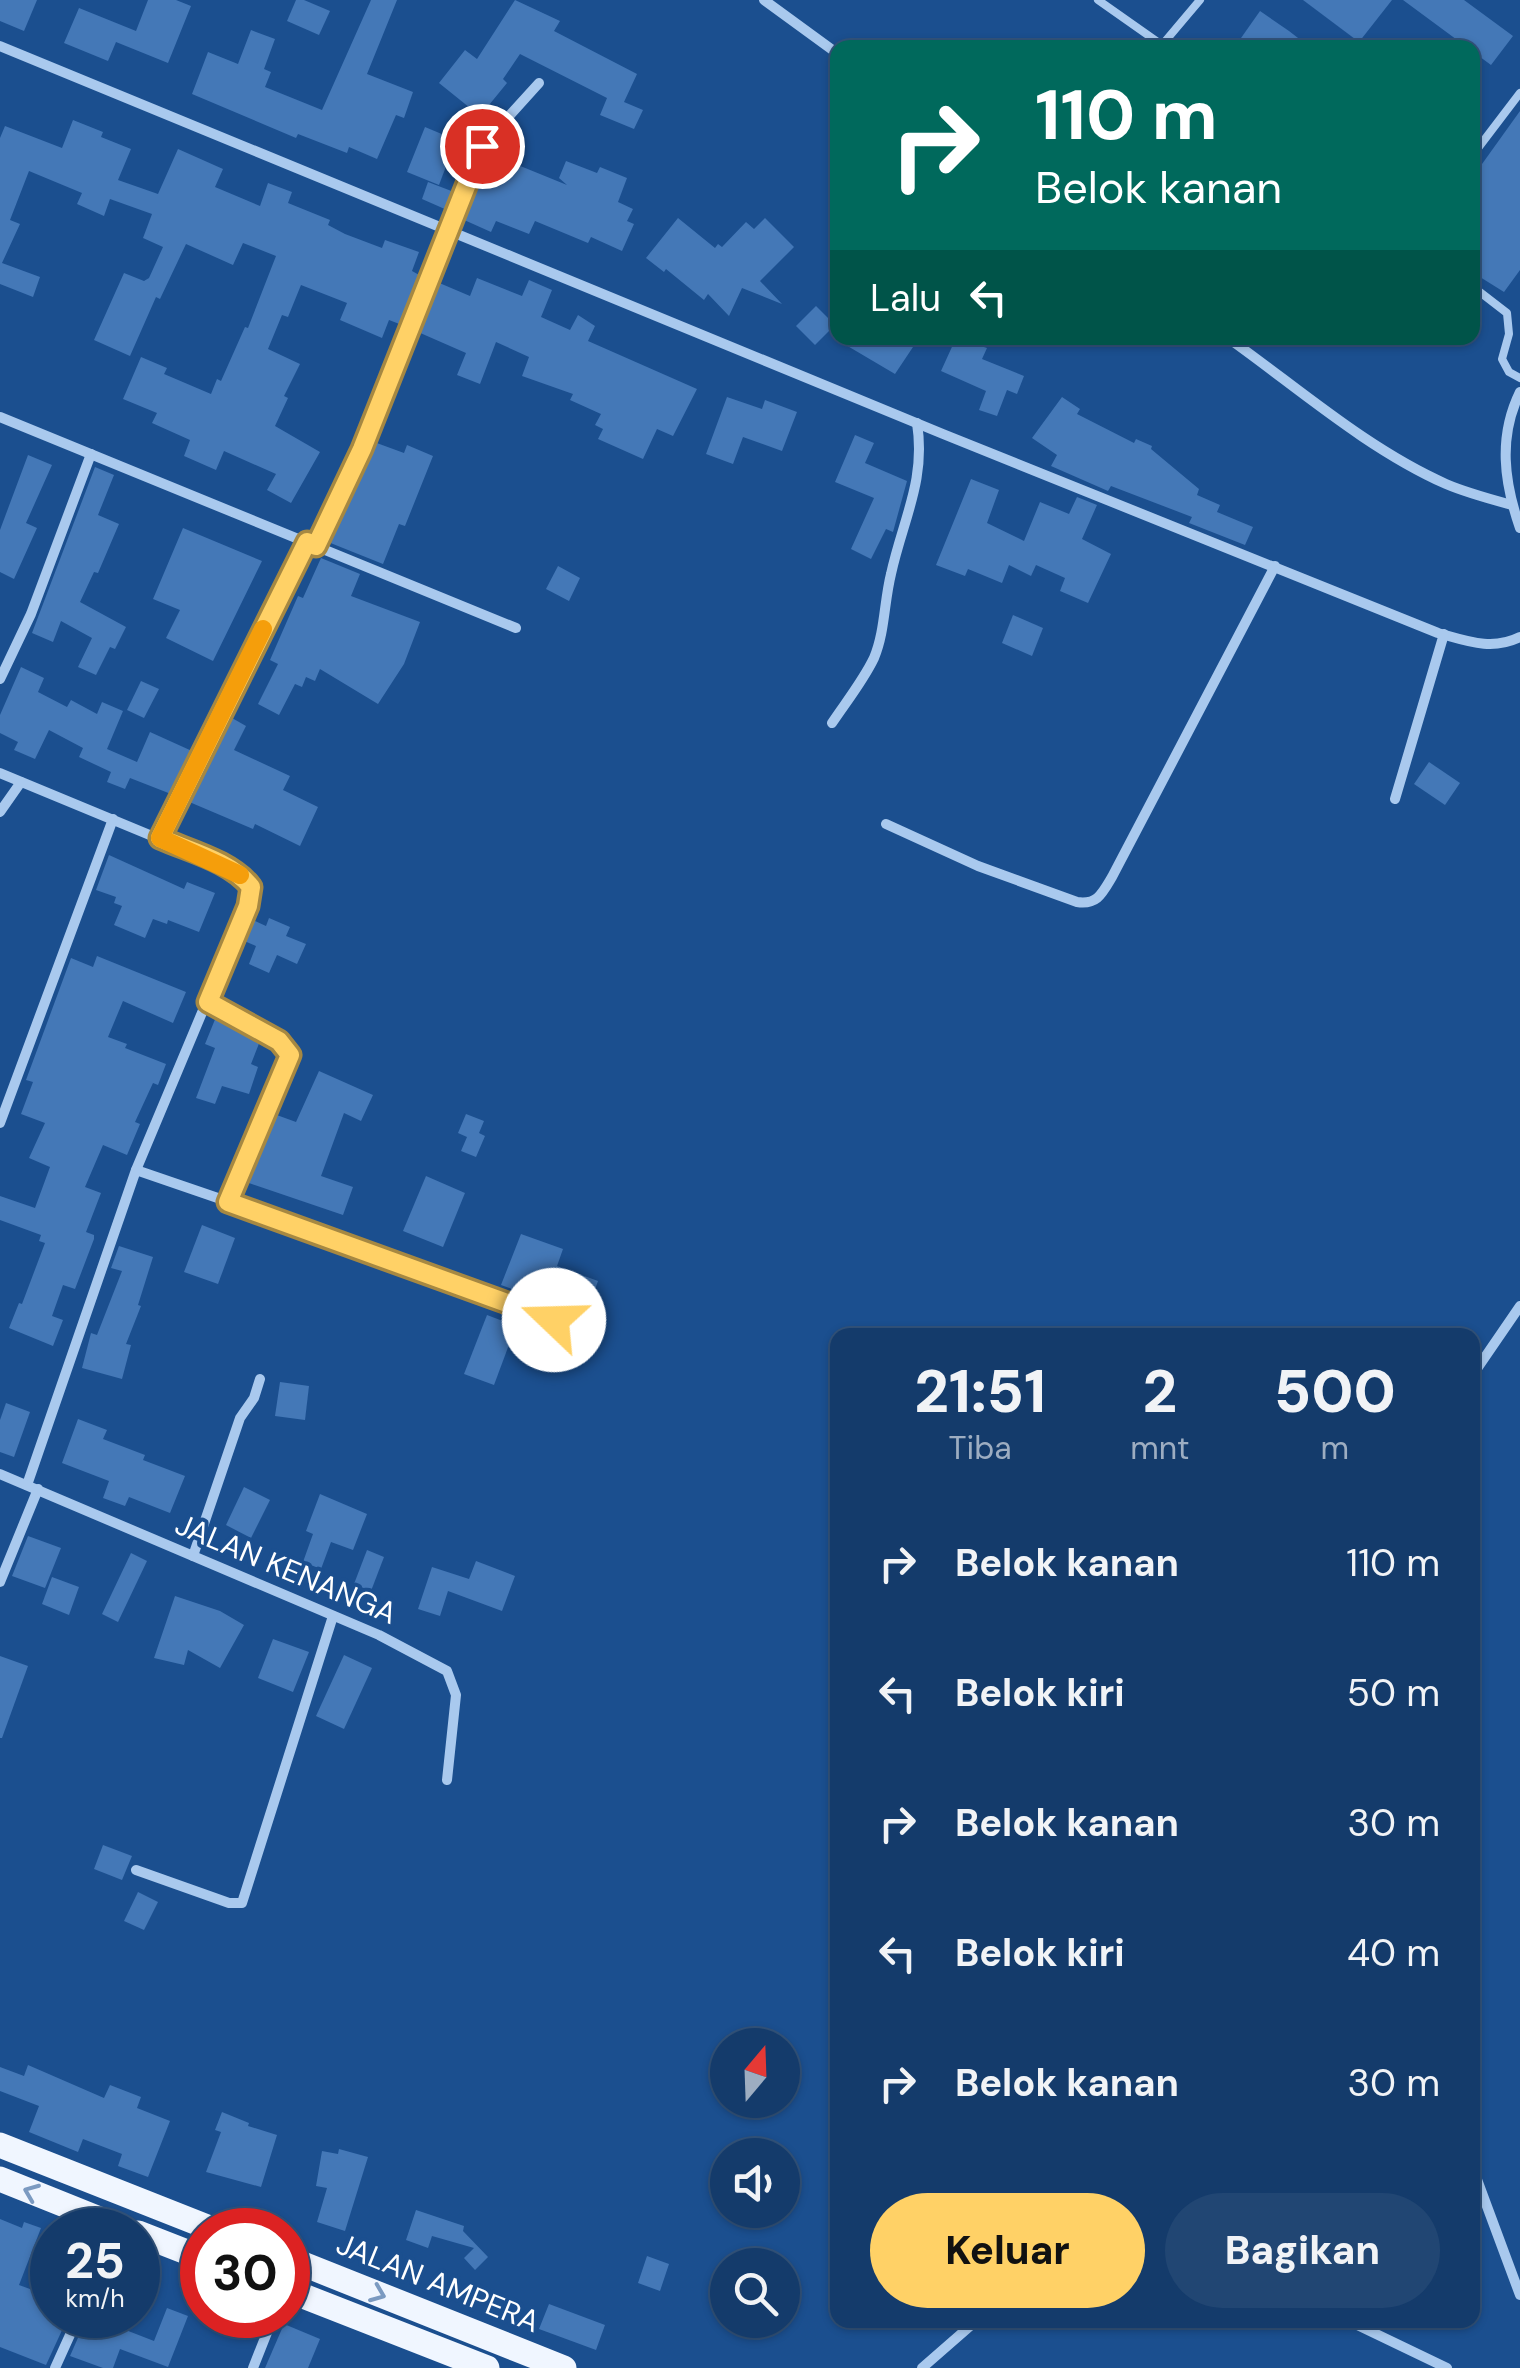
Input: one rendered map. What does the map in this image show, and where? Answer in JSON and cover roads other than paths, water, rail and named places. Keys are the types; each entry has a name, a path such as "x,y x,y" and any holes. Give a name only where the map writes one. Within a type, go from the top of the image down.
{"main road":[{"path":"0,2145 180,2217"},
{"path":"0,2179 71,2208"},
{"path":"93,2208 100,2186"},
{"name":"JALAN AMPERA","path":"310,2267 564,2368"},
{"name":"JALAN AMPERA","path":"310,2299 488,2368"}],"street":[{"path":"764,0 830,48"},
{"path":"0,46 917,423 1444,634 1493,645 1520,637"},
{"path":"160,838 362,449 482,146 538,82"},
{"path":"1238,345 1370,440 1422,472 1512,505"},
{"path":"1520,392 1504,442 1505,475 1520,528"},
{"path":"0,417 516,628"},
{"path":"832,723 873,660 879,643 894,559 917,488 922,452 917,423"},
{"path":"0,679 31,614 91,454"},
{"path":"886,824 978,866 1077,902 1096,901 1112,878 1275,566"},
{"path":"1396,799 1444,634"},
{"path":"0,773 227,867 241,875 253,891 136,1170 0,1582"},
{"path":"0,812 21,782"},
{"path":"0,1123 113,819"},
{"path":"208,1002 279,1041 290,1055 228,1202"},
{"path":"136,1170 554,1320"},
{"path":"1480,1364 1520,1306"},
{"path":"193,1556 240,1418 254,1398 260,1379"},
{"name":"JALAN KENANGA","path":"0,1474 333,1616 426,1657 447,1671 456,1695 446,1780"},
{"path":"136,1870 229,1904 238,1905 244,1900 333,1616"},
{"path":"1480,2188 1520,2295"},
{"path":"922,2368 968,2328"},
{"path":"1364,2328 1447,2368"},
{"path":"55,2368 69,2338"},
{"path":"252,2368 264,2338"}],"lane":[{"path":"1098,0 1152,40"},
{"path":"1168,40 1200,0"},
{"path":"1480,145 1520,92"},
{"path":"1480,292 1507,314 1509,334 1502,359 1509,372 1520,378"}]}
